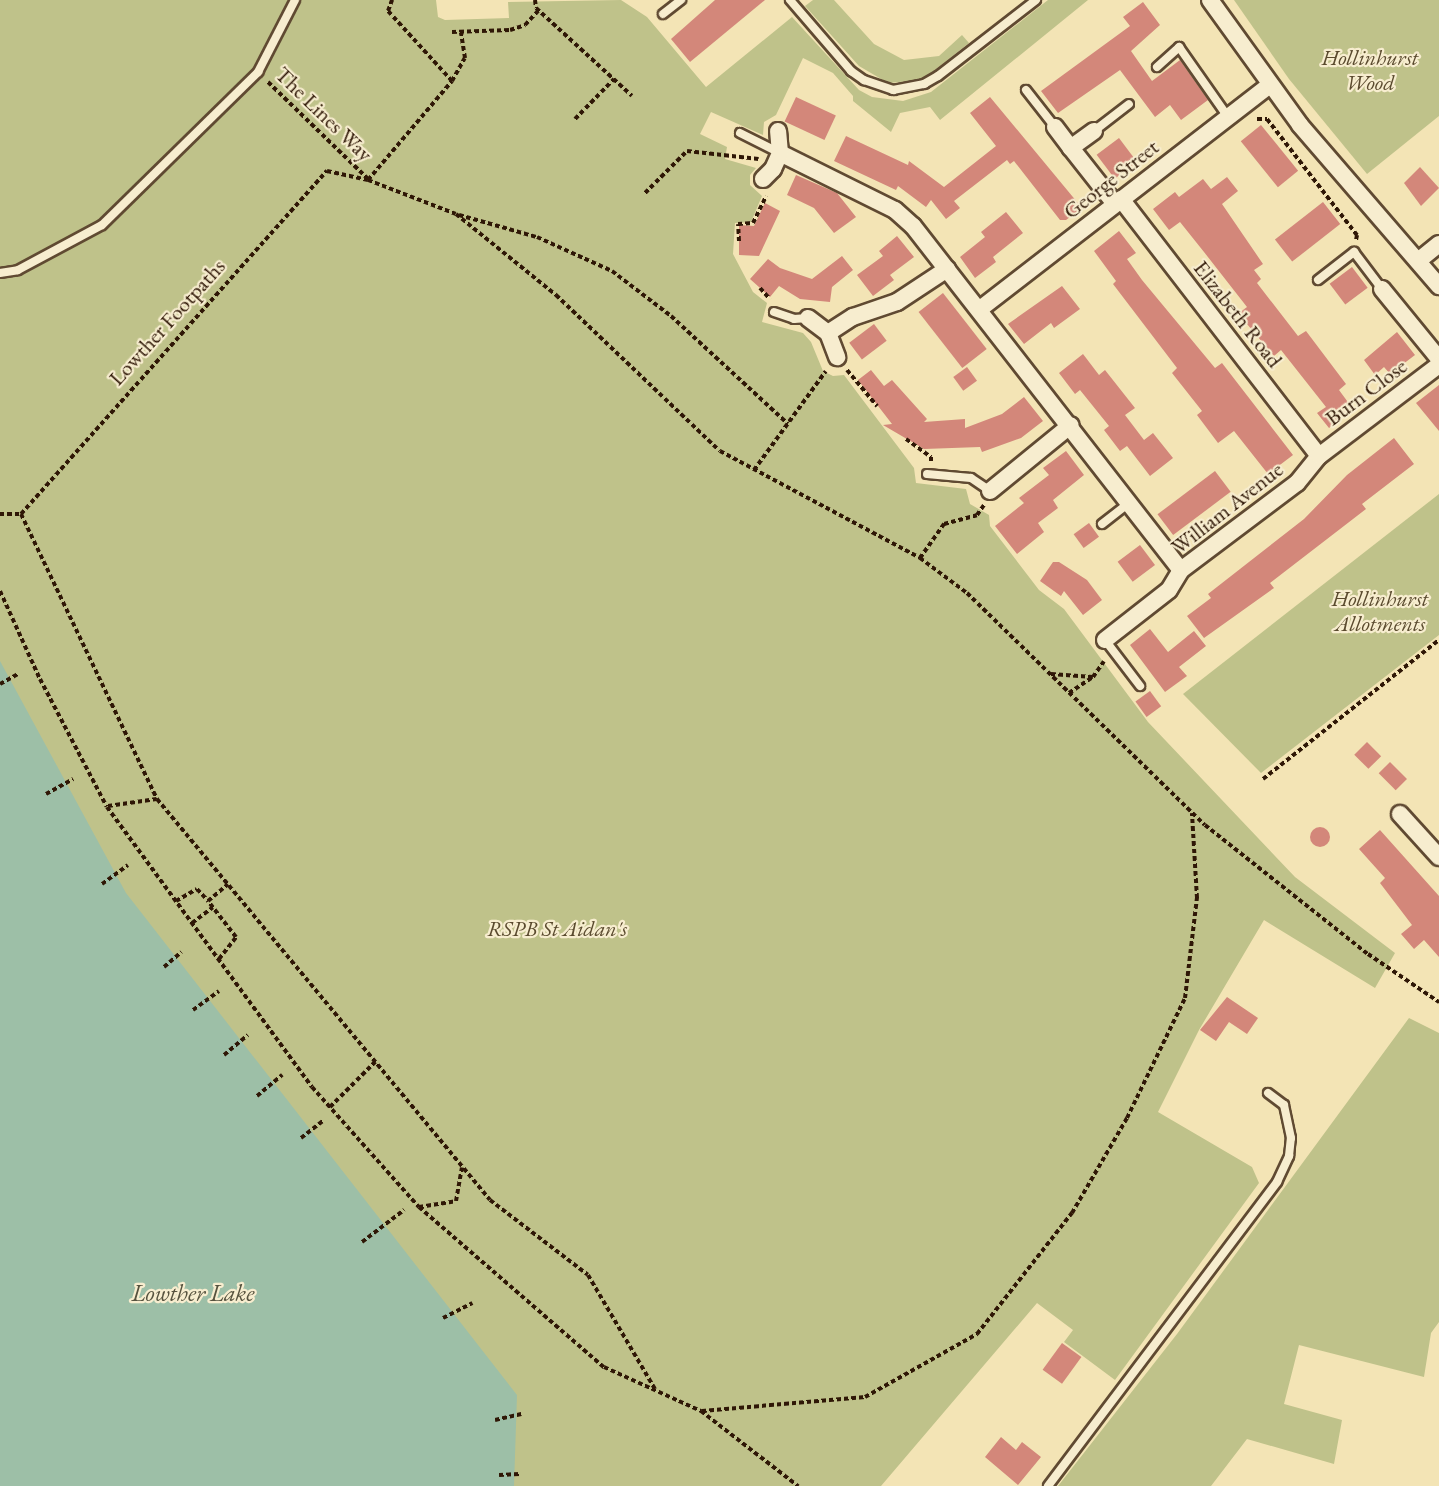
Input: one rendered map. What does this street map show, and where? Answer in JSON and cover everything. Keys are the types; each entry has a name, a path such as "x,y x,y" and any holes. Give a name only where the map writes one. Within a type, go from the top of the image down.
{"street":[{"path":"1210,0 1270,85 1439,286"},
{"name":"George Street","path":"980,309 1270,85"},
{"name":"Elizabeth Road","path":"1055,127 1118,202 1319,456"},
{"path":"778,131 773,165 896,210 980,309 1181,570"},
{"path":"1071,148 1094,131"},
{"path":"1418,261 1439,244"},
{"path":"828,333 853,317 897,302 948,269"},
{"name":"Burn Close","path":"1382,289 1439,359"},
{"path":"808,318 828,333 837,357"},
{"name":"Burn Close","path":"1319,456 1439,365"},
{"path":"990,490 1071,425"},
{"name":"William Avenue","path":"1105,640 1169,590 1181,570 1296,483 1319,456"},
{"path":"1400,814 1439,857"}],"lane":[{"path":"0,273 18,270 102,225 258,72 295,0"},
{"path":"663,14 681,0"},
{"path":"790,0 851,71 864,81 893,90 924,84 938,76 1036,0"},
{"path":"1157,67 1179,47 1228,117"},
{"path":"1026,90 1055,127"},
{"path":"1094,131 1129,104"},
{"path":"740,133 773,165"},
{"path":"1318,280 1354,252 1382,289"},
{"path":"774,312 794,319 808,318"},
{"path":"929,474 971,478 990,490"},
{"path":"1102,524 1130,502"},
{"path":"1105,640 1140,687"},
{"path":"1048,1486 1277,1182 1289,1156 1291,1138 1284,1105 1268,1093"}],"path":[{"path":"392,0 388,11 452,81"},
{"path":"535,0 539,10 632,96"},
{"path":"452,32 510,30 525,25 539,10"},
{"path":"461,32 465,58 452,81 368,180 456,214 537,237 612,271 670,316 788,424"},
{"name":"The Lines Way","path":"258,72 368,180"},
{"path":"575,119 614,79"},
{"path":"1245,104 1257,119 1267,118 1358,235 1354,252"},
{"path":"645,193 682,154 692,150 773,165 769,190 753,223 738,224 739,242"},
{"name":"Lowther Footpaths","path":"21,514 327,171 368,180"},
{"path":"456,214 556,295 720,451 920,558 967,593 1192,813 1368,954 1439,1002"},
{"path":"754,470 837,357 877,405"},
{"path":"906,439 931,457 929,474"},
{"path":"920,558 944,524 980,514 990,490"},
{"path":"0,514 21,514 157,799 490,1200 588,1275 656,1389"},
{"path":"0,591 40,680 107,807 330,1107 419,1207 604,1367 701,1411 798,1486"},
{"path":"1069,693 1093,677 1107,657 1105,640"},
{"path":"1263,779 1439,640"},
{"path":"0,684 18,674"},
{"path":"1050,674 1093,677"},
{"path":"46,794 73,779"},
{"path":"107,807 157,799"},
{"path":"701,1411 865,1397 976,1334 1072,1213 1127,1118 1185,998 1197,898 1192,813"},
{"path":"102,884 128,865"},
{"path":"208,901 228,884"},
{"path":"176,901 197,889 236,937 219,959"},
{"path":"192,922 213,907"},
{"path":"164,967 181,952"},
{"path":"193,1010 219,991"},
{"path":"224,1055 248,1035"},
{"path":"330,1107 375,1062"},
{"path":"257,1096 282,1075"},
{"path":"301,1138 324,1120"},
{"path":"419,1207 456,1201 463,1167"},
{"path":"362,1242 404,1210"},
{"path":"444,1318 472,1303"},
{"path":"495,1420 521,1414"},
{"path":"499,1475 520,1474"}],"green space":[{"name":"RSPB St Aidan's","path":"0,0 436,0 438,17 445,20 509,18 508,2 621,0 647,17 706,87 792,17 859,90 872,97 903,101 931,92 1048,0 1088,0 940,120 930,107 900,113 891,132 853,101 853,96 833,73 803,58 776,115 764,122 763,135 711,112 700,134 727,147 725,159 756,168 750,175 750,185 762,196 751,222 735,223 733,254 753,292 767,303 762,322 803,333 811,342 823,371 833,376 844,375 914,468 916,483 966,489 970,504 989,515 990,526 1039,590 1064,609 1148,722 1295,877 1395,953 1375,988 1264,920 1199,1030 1158,1112 1252,1167 1259,1183 1115,1380 1064,1342 1073,1330 1037,1303 881,1486 0,1486"},
{"path":"813,0 834,0 874,44 904,60 939,56 962,35 969,43 922,80 888,83 859,66 805,6"},
{"name":"Hollinhurst Wood","path":"1234,0 1439,0 1439,116 1367,174 1289,79"},
{"name":"Hollinhurst Allotments","path":"1439,494 1439,635 1261,773 1183,694"},
{"path":"1409,1018 1439,1033 1439,1322 1431,1333 1424,1377 1299,1345 1284,1404 1342,1420 1334,1464 1247,1439 1211,1486 1058,1486 1177,1334"}],"water":[{"name":"Lowther Lake","path":"0,661 126,893 517,1395 514,1486 0,1486"}],"building":[{"path":"715,0 765,0 690,62 671,39"},
{"path":"1143,2 1160,25 1131,51 1152,81 1180,60 1208,100 1181,120 1170,105 1155,117 1120,70 1058,113 1041,91 1130,26 1123,17"},
{"path":"796,97 836,116 824,140 785,121"},
{"path":"990,97 1082,208 1066,220 1060,220 1014,161 1010,164 1007,160 954,201 960,208 946,219 931,200 926,207 898,186 896,190 834,161 846,136 908,165 909,161 944,187 996,146 970,113"},
{"path":"1261,125 1298,171 1278,187 1241,141"},
{"path":"1119,138 1137,162 1115,179 1097,155"},
{"path":"1420,167 1439,188 1421,206 1404,183"},
{"path":"796,175 837,193 856,217 834,233 814,208 787,195"},
{"path":"1227,177 1238,191 1222,204 1263,264 1254,270 1261,279 1257,283 1298,336 1306,331 1346,384 1339,390 1353,409 1329,428 1317,413 1326,407 1281,350 1274,356 1247,324 1239,313 1247,307 1180,222 1169,230 1153,209 1175,192 1179,197 1203,179 1211,189"},
{"path":"1323,202 1340,224 1292,262 1275,240"},
{"path":"765,203 780,211 759,256 739,255 739,225 754,226"},
{"path":"1006,212 1023,233 993,257 996,262 975,278 960,257 985,237 981,232"},
{"path":"1119,231 1136,253 1127,259 1142,280 1215,368 1222,363 1293,455 1268,474 1234,431 1218,443 1197,415 1202,411 1172,373 1177,368 1113,284 1116,281 1094,251"},
{"path":"897,236 914,257 890,275 894,280 873,296 857,275 883,256 879,251"},
{"path":"842,256 853,270 832,287 830,302 800,299 779,286 770,297 750,279 768,259 780,268 812,279"},
{"path":"1352,267 1368,288 1345,305 1330,284"},
{"path":"1062,286 1080,309 1054,328 1051,323 1024,344 1008,324"},
{"path":"943,293 987,349 962,368 919,312"},
{"path":"874,324 887,341 862,359 849,343"},
{"path":"1397,332 1415,355 1390,374 1384,367 1375,375 1364,360"},
{"path":"1083,354 1099,375 1105,370 1135,408 1125,415 1144,440 1153,433 1173,458 1150,476 1127,446 1120,451 1104,430 1109,426 1080,390 1075,394 1059,373"},
{"path":"967,367 977,381 963,391 953,377"},
{"path":"871,370 884,386 892,380 927,419 924,422 965,419 965,428 1002,414 1024,397 1043,421 1021,438 982,452 980,447 924,449 883,425 892,424 858,380"},
{"path":"1439,385 1439,431 1416,403"},
{"path":"1394,438 1414,464 1362,504 1366,509 1270,583 1274,588 1204,638 1187,616 1211,598 1208,594 1304,519 1347,475"},
{"path":"1066,451 1084,475 1053,500 1058,508 1038,523 1044,532 1017,554 995,526 1024,503 1019,498 1049,475 1043,468"},
{"path":"1215,471 1231,492 1173,535 1157,514"},
{"path":"1089,523 1099,537 1084,548 1074,534"},
{"path":"1140,545 1155,565 1133,582 1118,562"},
{"path":"1053,562 1059,562 1087,580 1102,600 1083,615 1064,591 1061,596 1040,581"},
{"path":"1150,629 1168,652 1194,631 1206,646 1179,667 1187,676 1165,692 1130,645"},
{"path":"1150,691 1161,706 1147,717 1135,702"},
{"path":"1367,742 1381,756 1368,769 1354,755"},
{"path":"1390,762 1407,779 1396,790 1379,773"},
{"path":"1320,827 1327,830 1330,837 1327,844 1320,847 1313,844 1310,837 1313,830"},
{"path":"1380,830 1439,896 1439,957 1424,940 1414,949 1401,934 1412,925 1380,883 1385,878 1359,849"},
{"path":"1227,997 1258,1018 1247,1034 1229,1022 1216,1041 1200,1030"},
{"path":"1062,1343 1081,1357 1062,1384 1043,1370"},
{"path":"1001,1437 1016,1450 1022,1442 1041,1457 1018,1485 985,1457"}]}
